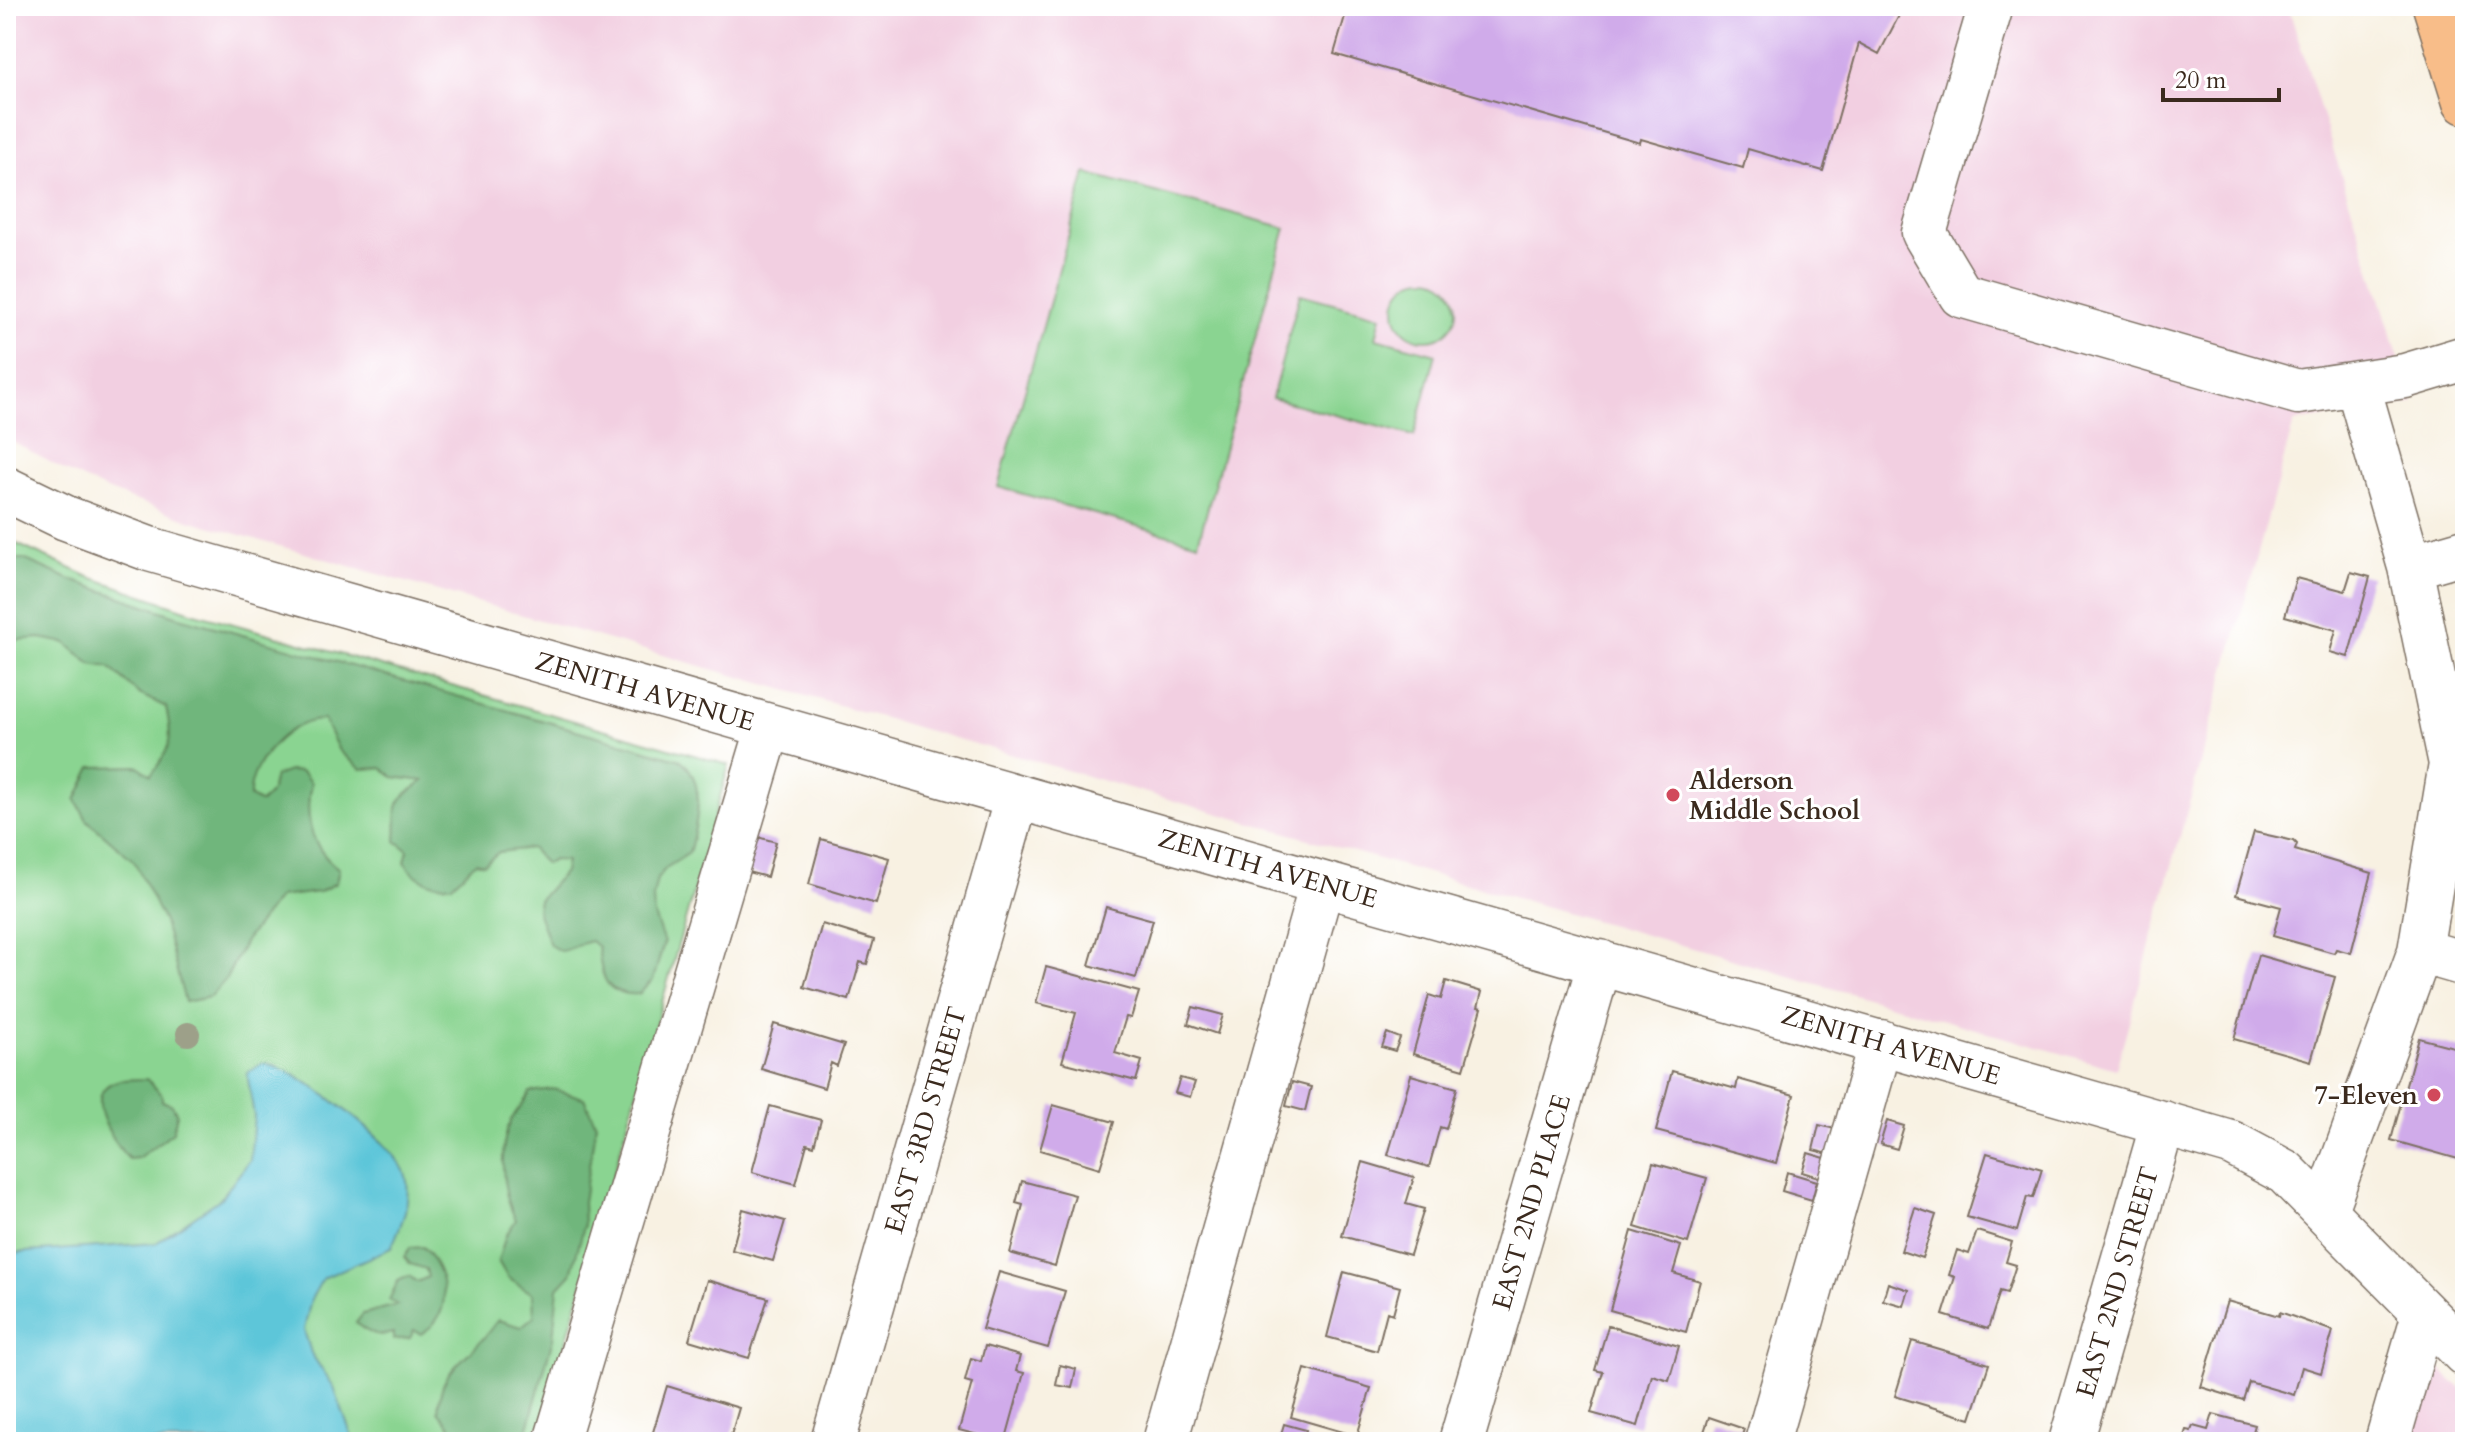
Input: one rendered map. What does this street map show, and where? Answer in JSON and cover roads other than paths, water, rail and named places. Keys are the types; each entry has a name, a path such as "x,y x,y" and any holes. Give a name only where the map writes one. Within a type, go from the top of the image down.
{"highway":[{"path":"2435,6 2465,102"}],"street":[{"path":"1991,6 1924,233 1961,295 2298,392 2405,376 2465,358"},
{"path":"2325,1210 2420,951 2458,762 2410,567 2357,383"},
{"name":"ZENITH AVENUE","path":"6,489 66,518 149,549 2231,1143 2285,1172 2424,1314 2464,1348"},
{"path":"2410,567 2465,551"},
{"path":"556,1442 769,726"},
{"name":"EAST 3RD STREET","path":"833,1442 1017,797"},
{"path":"1165,1442 1322,884"},
{"path":"2420,951 2465,964"},
{"name":"EAST 2ND PLACE","path":"1461,1442 1600,962"},
{"path":"1767,1442 1881,1042"},
{"name":"EAST 2ND STREET","path":"2071,1442 2163,1123"},
{"path":"2387,1442 2424,1314"}],"water":[{"path":"262,1063 294,1075 331,1099 387,1148 406,1176 407,1204 391,1248 323,1278 311,1299 304,1330 311,1353 334,1388 354,1442 6,1442 6,1260 12,1253 156,1243 220,1199 250,1160 254,1116 247,1073"}],"place":[{"name":"Alderson Middle School","path":"1673,795"},
{"name":"7-Eleven","path":"2434,1095"}]}
